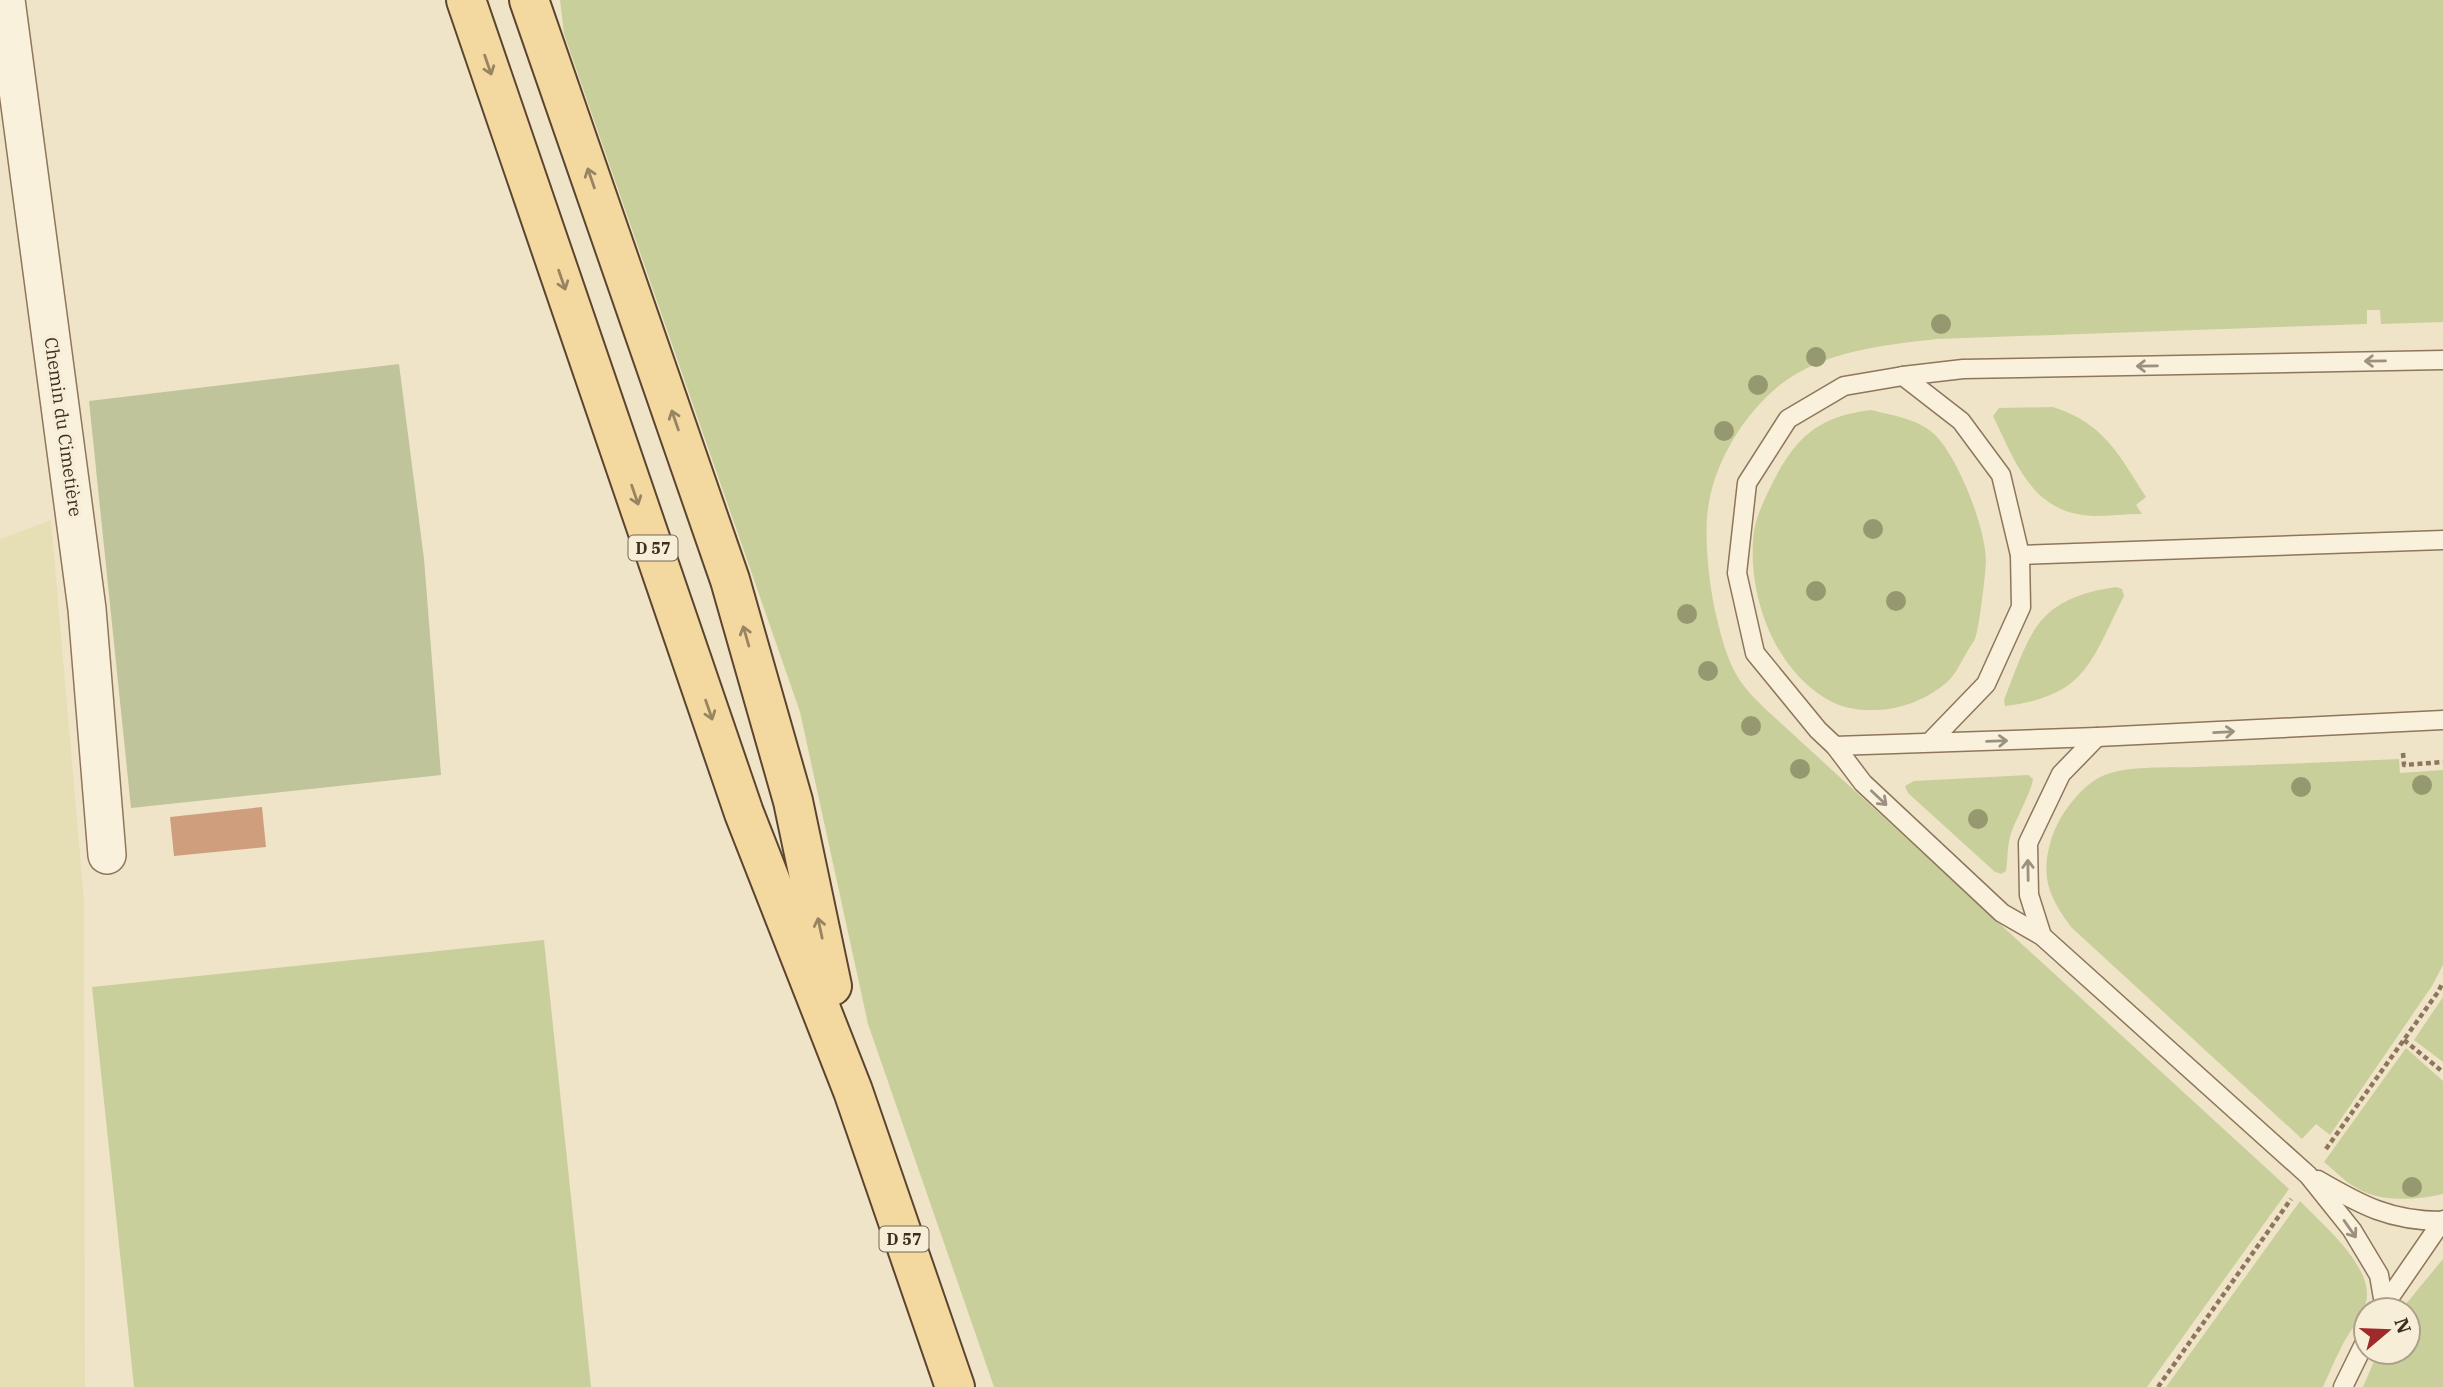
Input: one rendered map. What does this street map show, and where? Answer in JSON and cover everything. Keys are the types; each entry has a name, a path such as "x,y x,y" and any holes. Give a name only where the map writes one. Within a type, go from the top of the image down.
{"main road":[{"name":"D 57","path":"466,0 744,813 853,1091 955,1387"},
{"name":"D 57","path":"529,0 734,593 793,802 853,1091"}],"street":[{"name":"Chemin du Cimetière","path":"6,0 87,609 107,855"}],"lane":[{"path":"2381,1296 2379,1275 2352,1230 2308,1175 2042,936 2002,913 1863,783 1835,746 1818,730 1755,653 1737,573 1747,483 1788,419 1844,386 1963,369 2443,360"},
{"path":"1903,376 1961,421 2001,475 2020,555 2021,607 1986,684 1929,743"},
{"path":"2020,555 2443,540"},
{"path":"1835,746 2097,737 2443,720"},
{"path":"2042,936 2029,895 2028,843 2061,774 2097,737"},
{"path":"2308,1175 2364,1207 2417,1221 2442,1220"},
{"path":"2390,1296 2442,1220"},
{"path":"2343,1387 2353,1366"}],"path":[{"path":"2404,1040 2443,1072"}],"shaded area":[{"path":"51,520 84,901 85,1387 0,1387 0,539"}],"green space":[{"path":"560,0 2443,0 2443,322 2381,324 2380,310 2367,310 2367,324 1937,339 1855,352 1815,364 1767,396 1734,438 1719,469 1709,502 1707,545 1714,606 1728,657 1748,691 2289,1189 2147,1387 994,1387 868,1024 800,712 564,34"},
{"path":"399,364 424,559 441,775 131,808 89,401"},
{"path":"2053,407 2071,414 2098,431 2118,454 2146,497 2136,505 2142,514 2094,516 2073,513 2055,506 2029,483 1993,416 1999,408"},
{"path":"1871,410 1916,422 1938,438 1955,463 1970,496 1985,546 1986,560 1977,633 1952,677 1934,692 1912,703 1897,708 1868,710 1853,709 1832,702 1812,689 1795,673 1781,654 1761,610 1753,563 1753,540 1767,494 1792,451 1812,430 1824,423"},
{"path":"2116,587 2122,589 2124,596 2083,672 2054,694 2005,706 2004,700 2022,655 2040,622 2069,600 2089,592"},
{"path":"2399,759 2400,773 2443,770 2443,965 2432,986 2330,1135 2316,1124 2302,1139 2072,928 2057,907 2049,887 2046,865 2051,840 2064,813 2077,796 2092,782 2110,773 2146,768"},
{"path":"2028,775 2033,779 2032,784 2010,837 2006,871 2001,874 1995,872 1908,793 1905,786 1914,781"},
{"path":"544,940 591,1387 134,1387 92,987"},
{"path":"2443,997 2443,1062 2414,1040"},
{"path":"2406,1048 2443,1081 2443,1194 2410,1199 2375,1196 2343,1179 2324,1162"},
{"path":"2300,1201 2352,1257 2360,1269 2367,1295 2352,1296 2352,1330 2323,1387 2166,1387"},
{"path":"2443,1259 2443,1387 2363,1387 2372,1366 2422,1366 2422,1296 2413,1296"}],"building":[{"path":"262,807 266,847 174,856 170,817"}]}
